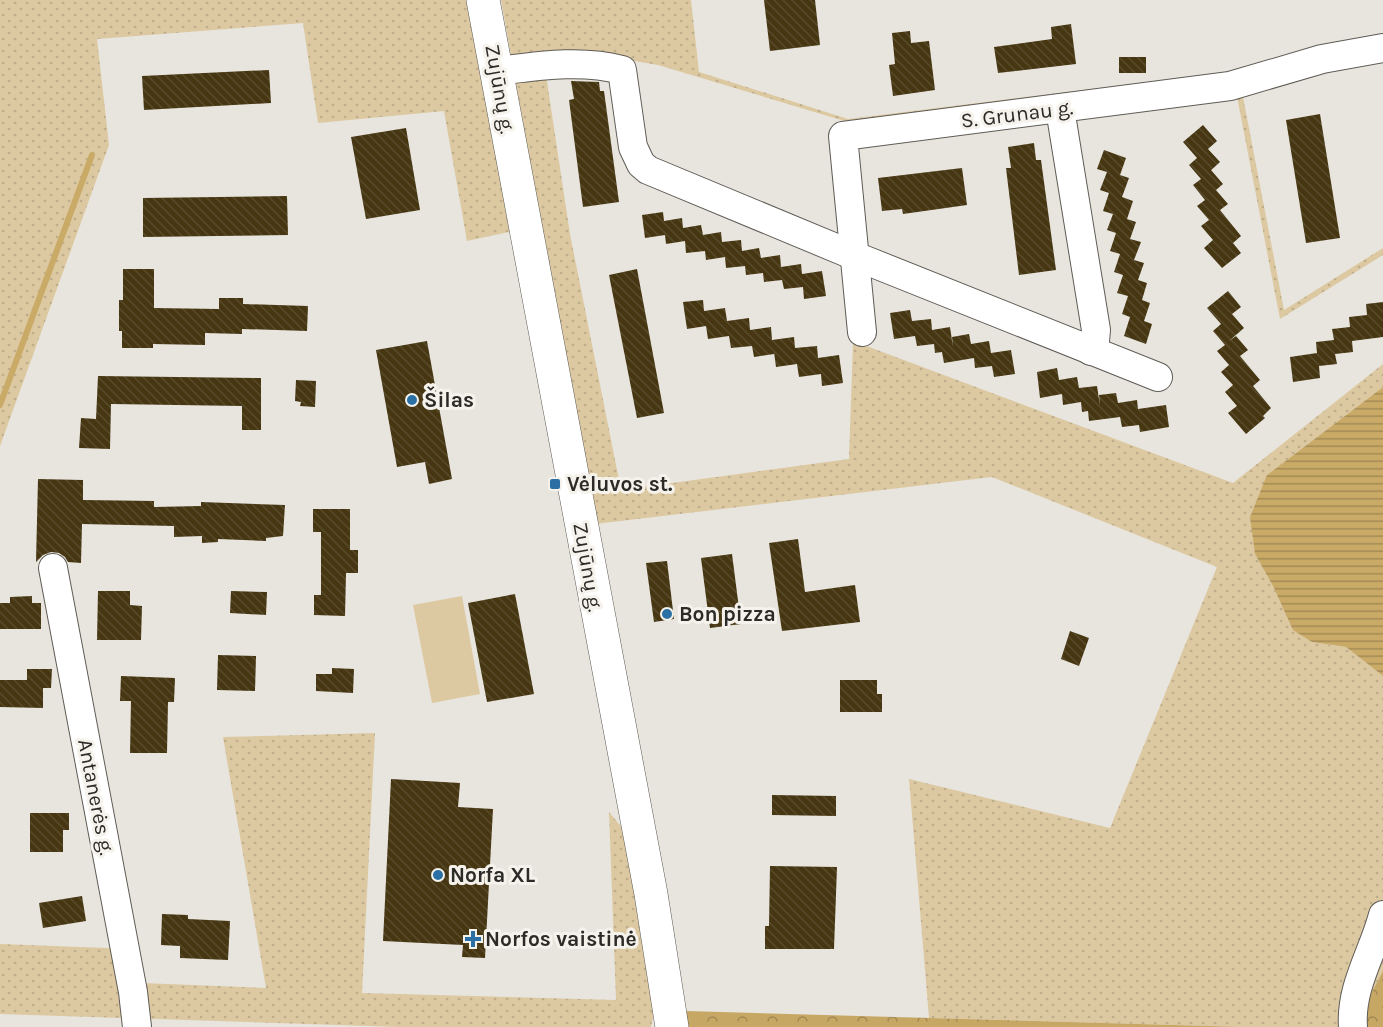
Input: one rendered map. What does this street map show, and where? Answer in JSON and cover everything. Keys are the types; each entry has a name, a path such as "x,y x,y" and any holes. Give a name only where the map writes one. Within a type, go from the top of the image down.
{"main road":[{"name":"Zujūnų g.","path":"483,0 651,894 672,1027"}],"street":[{"name":"S. Grunau g.","path":"862,332 843,136 1230,86 1322,59 1383,48"},
{"path":"496,71 564,64 593,64 622,70 633,147 640,164 648,170 855,256 1158,377"},
{"path":"1060,109 1096,330 1091,351"},
{"name":"Antanerės g.","path":"53,568 133,992 137,1027"},
{"path":"1353,1027 1355,993 1383,915"}],"shaded area":[{"path":"0,0 474,0 518,230 467,241 444,111 318,123 303,23 97,39 109,145 0,446"},
{"path":"501,0 691,0 699,72 848,119 1238,71 1284,310 1383,248 1383,255 1280,319 1233,76 851,123 658,65 598,55 543,55 570,234 621,490 849,459 853,341 1233,483 1383,364 1383,387 1267,475 1255,554 1274,588 1312,642 1346,647 1383,676 1383,971 1359,1016 1347,1027 1244,1027 929,1018 909,779 1110,828 1217,567 992,477 595,524"},
{"path":"1383,387 1383,676 1346,647 1312,642 1293,630 1255,554 1250,517 1267,475"},
{"path":"462,596 480,694 432,703 413,605"},
{"path":"375,733 362,993 616,1000 609,812 624,830 656,1003 651,1027 398,1027 0,1014 0,944 135,949 142,983 266,988 223,737"}],"green space":[{"path":"1383,971 1383,1027 1347,1027 1359,1016"},
{"path":"686,1011 1244,1027 687,1027"}],"building":[{"path":"764,0 815,0 820,45 770,51"},
{"path":"1071,24 1076,64 998,73 994,47 1052,39 1051,27"},
{"path":"910,31 911,43 929,41 935,90 893,96 889,65 895,64 892,33"},
{"path":"1119,57 1146,57 1146,73 1119,73"},
{"path":"269,70 271,103 144,110 142,76"},
{"path":"571,81 599,82 600,91 604,91 619,202 583,207 569,100 574,99"},
{"path":"1320,114 1340,238 1306,243 1286,120"},
{"path":"1203,125 1217,141 1208,149 1220,162 1211,170 1223,184 1216,190 1228,204 1220,210 1241,236 1233,243 1241,253 1222,268 1204,248 1213,240 1201,226 1209,220 1197,206 1205,200 1193,185 1201,179 1189,165 1197,158 1183,142"},
{"path":"406,128 420,210 366,219 351,137"},
{"path":"1034,143 1036,160 1041,160 1056,270 1019,275 1006,168 1011,168 1008,147"},
{"path":"1104,150 1126,158 1120,175 1129,178 1122,197 1133,201 1127,219 1136,222 1130,239 1141,242 1134,260 1144,263 1138,280 1147,283 1142,300 1150,303 1144,321 1152,324 1146,344 1124,336 1130,317 1122,314 1128,296 1117,293 1123,275 1114,272 1120,254 1110,251 1116,233 1107,230 1113,214 1103,211 1109,193 1100,190 1107,172 1097,169"},
{"path":"962,168 967,205 903,214 902,209 882,211 878,178"},
{"path":"287,196 288,235 143,237 143,198"},
{"path":"663,212 664,221 682,218 683,228 701,225 703,235 721,232 722,242 741,240 742,251 759,248 761,258 780,255 781,267 801,264 802,274 822,271 826,296 804,299 803,287 784,289 782,280 764,282 763,273 746,275 745,266 726,268 725,257 706,260 705,251 686,253 685,241 666,244 665,235 645,238 642,215"},
{"path":"123,269 154,269 154,308 219,309 219,298 243,298 243,304 308,306 307,331 242,329 242,334 205,333 205,345 153,344 153,348 122,348 122,331 119,331 119,300 123,300"},
{"path":"637,269 664,413 637,418 609,275"},
{"path":"1228,291 1241,307 1232,314 1244,328 1229,341 1236,336 1248,350 1240,356 1260,380 1253,386 1271,408 1263,416 1265,418 1246,434 1228,413 1237,406 1225,392 1233,385 1221,372 1229,365 1217,351 1225,345 1213,331 1221,324 1207,308"},
{"path":"703,300 704,311 725,308 727,321 749,318 750,330 771,327 772,340 794,337 795,348 817,346 818,358 839,355 843,383 822,386 821,374 799,377 797,364 776,367 774,352 774,354 754,357 752,346 731,348 729,336 708,339 706,326 687,329 683,302"},
{"path":"1383,302 1383,337 1352,341 1353,352 1335,354 1337,364 1319,366 1320,378 1293,382 1290,357 1317,353 1316,342 1334,340 1332,329 1350,327 1349,317 1367,315 1366,304"},
{"path":"910,310 912,321 931,319 932,330 950,327 953,347 952,337 969,334 971,344 989,341 991,353 1011,350 1015,374 994,377 992,366 975,368 974,358 944,363 942,352 935,353 934,344 917,346 915,336 894,339 890,313"},
{"name":"Šilas","path":"427,341 452,479 429,484 425,462 397,467 376,350"},
{"path":"1057,368 1059,380 1077,377 1079,388 1097,386 1100,406 1099,395 1116,393 1118,403 1137,400 1138,409 1166,405 1169,427 1140,432 1139,425 1122,427 1120,417 1089,421 1088,411 1082,412 1081,402 1063,405 1062,394 1040,398 1037,372"},
{"path":"98,376 261,378 261,430 242,430 242,406 111,404 110,449 79,448 81,418 96,419"},
{"path":"296,380 316,381 315,407 300,406 301,402 295,401"},
{"path":"38,479 83,480 83,500 154,501 154,507 201,506 201,502 285,505 283,536 266,538 266,541 218,539 218,542 202,543 202,536 174,537 174,526 82,524 81,563 68,562 59,553 51,552 43,555 36,562"},
{"path":"313,509 350,509 350,550 358,550 358,573 346,573 345,616 314,615 314,595 321,595 321,532 313,532"},
{"path":"798,539 805,592 855,585 860,622 782,631 769,543"},
{"path":"732,554 741,624 710,628 701,558"},
{"path":"667,561 674,619 654,622 646,563"},
{"path":"98,591 130,591 130,605 142,606 141,640 97,640"},
{"path":"231,591 267,592 266,615 230,613"},
{"path":"515,594 534,694 487,702 468,603"},
{"path":"32,596 32,603 41,603 41,629 0,629 0,603 10,603 10,597"},
{"path":"1070,631 1089,638 1079,666 1061,659"},
{"path":"218,655 256,656 255,691 217,690"},
{"path":"332,668 354,669 353,693 316,691 316,674 332,674"},
{"path":"27,669 52,669 51,688 43,688 43,708 0,707 0,680 27,680"},
{"path":"121,676 175,678 174,702 168,702 167,753 130,753 131,701 120,701"},
{"path":"840,680 877,680 877,694 882,694 882,712 840,712"},
{"name":"Norfa XL","path":"391,779 460,783 458,807 493,809 485,958 462,957 463,945 383,941"},
{"path":"772,795 836,796 836,816 772,815"},
{"path":"30,813 69,813 69,830 63,830 63,852 30,852"},
{"path":"770,866 837,867 834,949 765,949 765,926 769,926"},
{"path":"82,896 86,921 43,928 39,903"},
{"path":"162,914 188,915 188,919 230,921 228,960 180,958 180,946 161,945"}],"waterway":[{"path":"0,405 92,155"}],"place":[{"name":"Šilas","path":"412,400"},
{"name":"Vėluvos st.","path":"555,484"},
{"name":"Bon pizza","path":"667,614"},
{"name":"Norfa XL","path":"438,875"},
{"name":"Norfos vaistinė","path":"473,939"}]}
